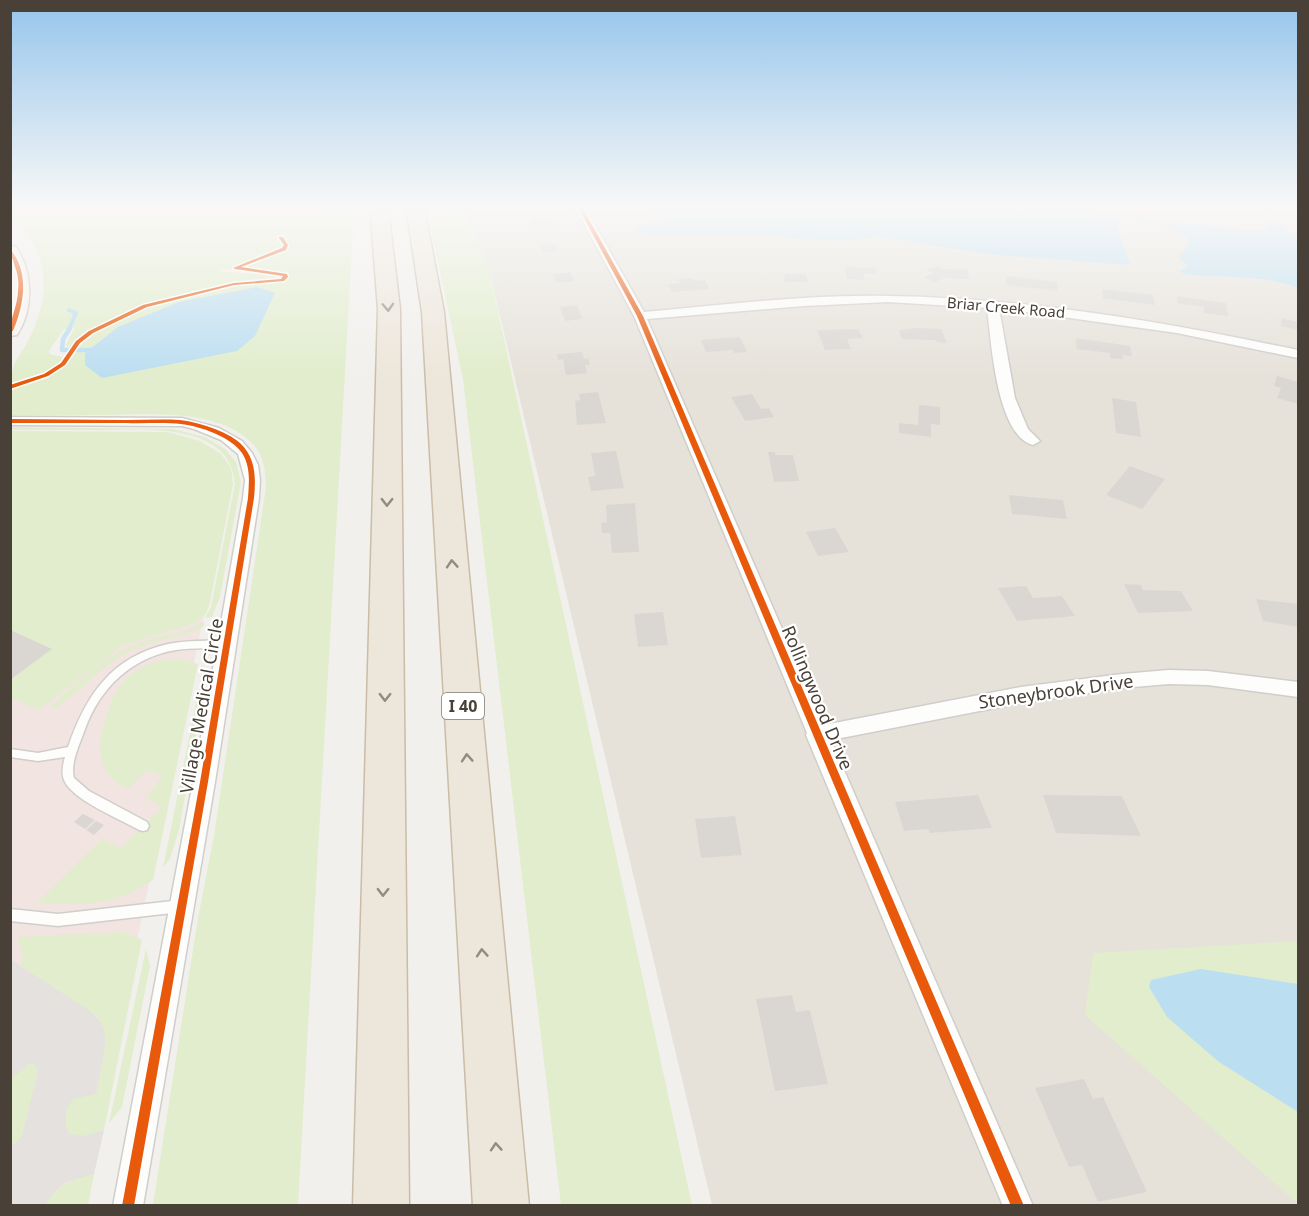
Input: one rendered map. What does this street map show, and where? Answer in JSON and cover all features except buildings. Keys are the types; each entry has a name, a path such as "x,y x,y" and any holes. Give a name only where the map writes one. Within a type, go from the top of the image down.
{"highway":[{"path":"381,1206 389,309 385,264"},
{"name":"I 40","path":"425,264 433,312 501,1206"}],"street":[{"path":"10,331 15,322 22,291 18,264"},
{"name":"Rollingwood Drive","path":"611,264 640,316 816,735 1018,1206"},
{"name":"Briar Creek Road","path":"640,316 804,302 888,299 992,304 1177,329 1299,354"},
{"path":"992,304 1008,399 1023,435 1033,441"},
{"name":"Village Medical Circle","path":"10,421 182,422 212,430 239,446 251,463 254,480 228,643 128,1206"},
{"name":"Stoneybrook Drive","path":"816,735 1022,695 1122,681 1169,677 1208,678 1299,689"}],"lane":[{"path":"143,826 87,795 72,784 66,771 92,700 118,670 138,657 168,648 228,643"},
{"path":"10,753 38,757 72,751"},
{"path":"10,915 58,920 182,906"}],"shaded area":[{"path":"486,264 1298,264 1298,1205 712,1205"},
{"path":"10,433 205,609 83,1205 11,1205"},
{"path":"11,960 90,1011 102,1024 105,1034 105,1047 96,1094 73,1099 66,1110 66,1127 69,1134 84,1136 104,1130 94,1174 66,1182 44,1205 11,1205 11,1145 22,1136 38,1071 34,1063 28,1064 11,1079"}],"green space":[{"path":"41,264 244,264 232,268 254,271 223,269 217,271 269,275 281,279 222,284 151,302 99,326 71,347 65,346 75,328 63,330 49,351 50,354 65,358 60,364 41,377 11,385 14,365 29,339 41,307 43,275"},
{"path":"249,264 351,264 298,1205 153,1205 198,918 214,836 266,487 264,466 256,448 242,435 225,426 184,416 10,415 11,388 36,381 59,370 86,339 120,317 202,291 237,284 276,283 288,276 273,270 239,268"},
{"path":"438,264 486,264 489,270 692,1205 561,1205 463,379"},
{"path":"10,427 173,429 205,437 225,449 236,462 241,482 220,597 212,617 205,618 211,607 235,484 230,464 218,449 201,439 160,430 11,430"},
{"path":"11,431 167,432 200,441 221,454 231,468 233,484 206,614 195,623 121,646 39,710 11,698 11,680 51,649 11,630"},
{"path":"204,621 204,626 195,630 128,652 58,707 49,709 88,673 122,650 196,626"},
{"path":"167,659 179,659 198,664 153,880 124,896 110,900 84,904 37,903 102,839 121,848 162,807 145,797 163,777 147,770 127,789 109,774 104,766 100,745 104,723 115,693 126,678 142,667"},
{"path":"203,668 206,679 179,830 170,859 163,868"},
{"path":"124,932 142,940 104,1130 84,1136 69,1134 65,1116 67,1107 73,1099 96,1094 105,1047 97,1016 20,965 23,957 17,937"},
{"path":"1298,941 1298,1204 1085,1015 1093,953"},
{"path":"146,949 150,966 122,1107 109,1123"},
{"path":"34,1063 38,1071 22,1136 19,1141 11,1145 11,1109 13,1106 10,1079 24,1065"},
{"path":"94,1174 88,1205 44,1206 65,1184"}],"water":[{"path":"1185,264 1298,264 1298,288 1270,280 1184,274 1180,271 1188,266"},
{"path":"257,287 275,293 255,336 237,351 102,378 85,365 85,353 118,327 179,302"},
{"path":"1201,969 1298,984 1298,1112 1219,1062 1167,1017 1149,987 1151,980"}],"waterway":[{"path":"69,310 76,313 69,329"},
{"path":"70,328 63,339 62,350 90,350"}],"cycle path":[{"path":"10,331 20,300 21,290 17,264"},
{"path":"10,387 46,375 63,364 78,342 91,332 145,306 234,284 282,280 286,277 235,268 246,264"},
{"path":"611,264 640,316 1018,1206"},
{"path":"10,421 182,422 227,437 245,453 250,465 251,498 204,782 128,1206"}]}
